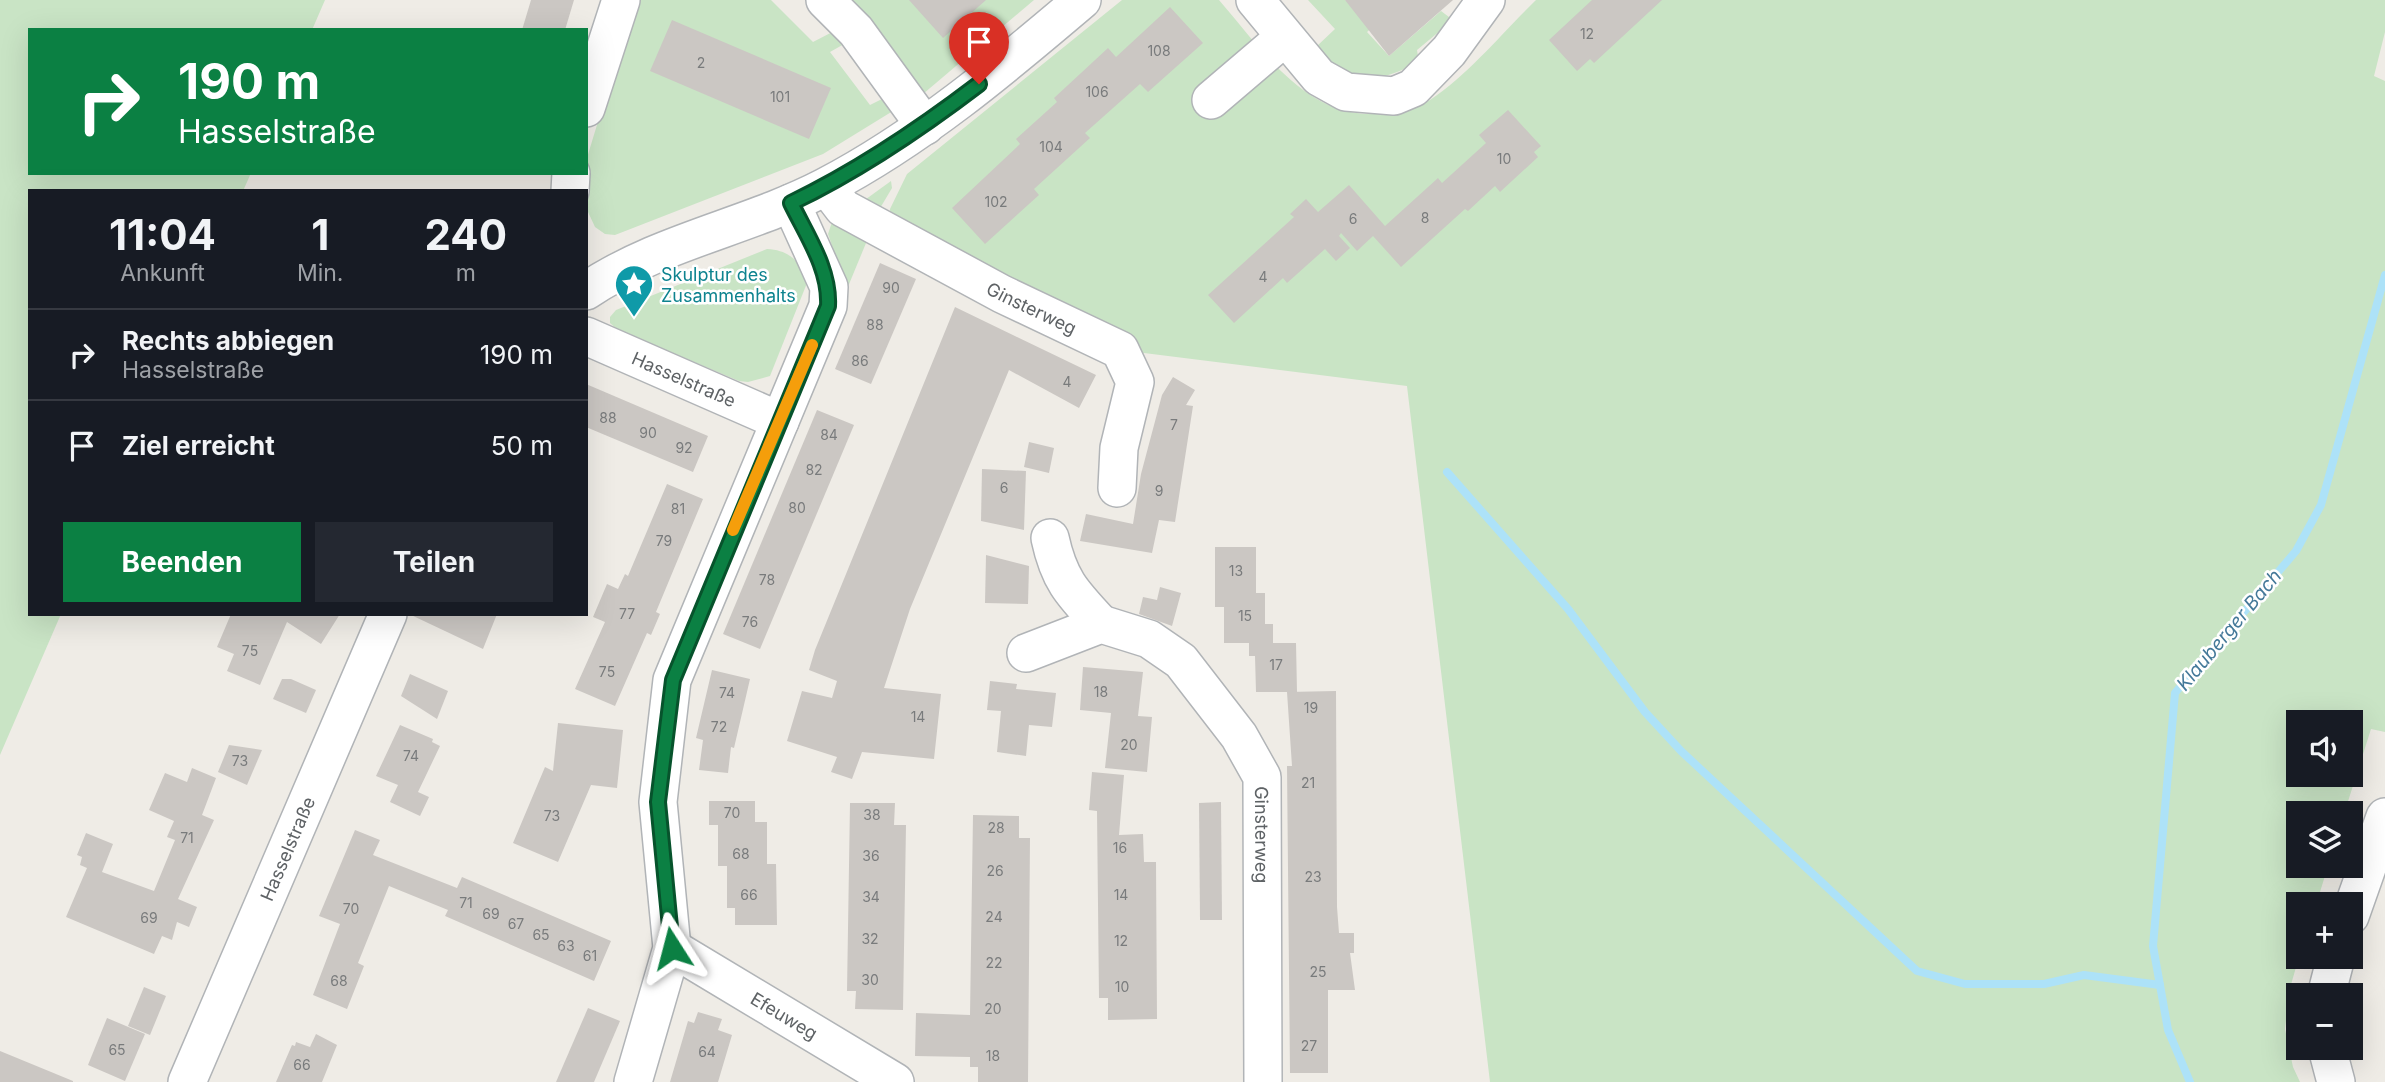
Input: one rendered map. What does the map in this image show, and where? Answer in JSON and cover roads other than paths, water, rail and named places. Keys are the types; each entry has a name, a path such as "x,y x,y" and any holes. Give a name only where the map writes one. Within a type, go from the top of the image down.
{"street":[{"path":"588,102 621,0"},
{"path":"825,0 850,24 925,126"},
{"path":"588,284 827,187 925,126 1015,57 1082,0"},
{"path":"1255,0 1314,71 1332,85 1354,94 1394,96 1413,88 1461,37 1480,3"},
{"path":"1211,100 1285,37"},
{"name":"Ginsterweg","path":"827,187 843,208 1014,299 1120,350 1135,382 1119,449 1117,488"},
{"path":"633,1082 672,948 658,802 673,680 828,306 829,287 791,203"},
{"name":"Hasselstraße","path":"588,337 780,421"},
{"name":"Ginsterweg","path":"1050,538 1057,570 1076,597 1101,624 1149,639 1181,661 1239,736 1262,777 1263,1082"},
{"name":"Hasselstraße","path":"187,1082 387,616"},
{"path":"1026,653 1101,624"},
{"path":"2358,892 2385,817"},
{"name":"Efeuweg","path":"672,948 895,1082"},
{"path":"2330,1060 2336,1082"}],"waterway":[{"name":"Klauberger Bach","path":"2190,1082 2168,1030 2153,946 2175,693 2296,551 2321,505 2385,275"},
{"path":"1447,472 1568,609 1645,712 1681,751 1917,971 1965,984 2044,984 2084,975 2160,985"}],"place":[{"name":"Skulptur des Zusammenhalts","path":"634,318"}]}
